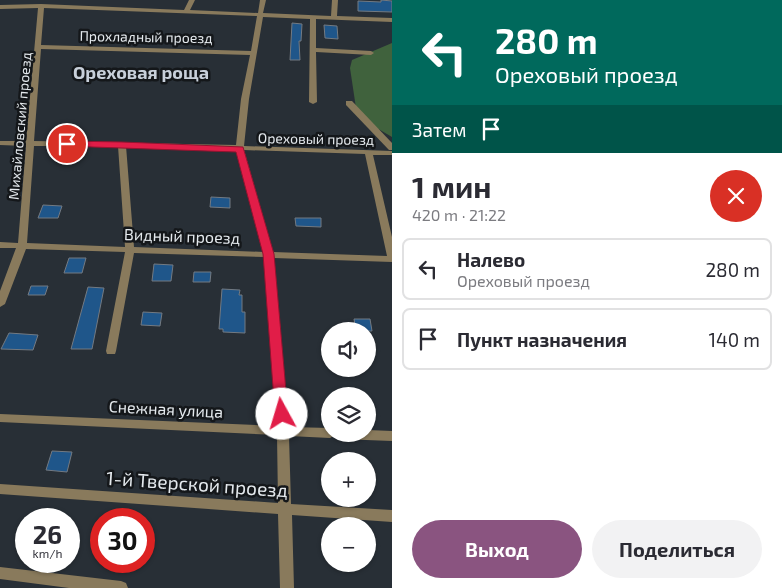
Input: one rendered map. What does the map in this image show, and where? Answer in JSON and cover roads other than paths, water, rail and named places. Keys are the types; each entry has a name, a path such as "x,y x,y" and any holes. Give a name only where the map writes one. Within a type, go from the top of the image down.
{"street":[{"path":"61,7 64,0"},
{"path":"118,9 124,0"},
{"path":"186,12 192,0"},
{"path":"263,0 245,99 240,149 269,254 283,431 287,588"},
{"path":"334,18 335,0"},
{"path":"0,7 40,4 61,7 392,20"},
{"name":"Михайловский проезд","path":"0,304 22,246 39,47 40,4"},
{"path":"313,17 313,102"},
{"name":"Прохладный проезд","path":"39,47 253,52"},
{"path":"313,50 371,53"},
{"path":"349,103 392,148"},
{"name":"Ореховый проезд","path":"0,143 122,144 392,153"},
{"path":"111,351 130,249 122,144"},
{"path":"368,152 392,258"},
{"name":"Видный проезд","path":"0,245 392,258"},
{"name":"Снежная улица","path":"0,418 321,433"},
{"path":"376,435 392,436"},
{"name":"1-й Тверской проезд","path":"0,489 392,516"},
{"path":"0,573 121,588"}],"district":[{"name":"Ореховая роща","path":"141,73"}]}
